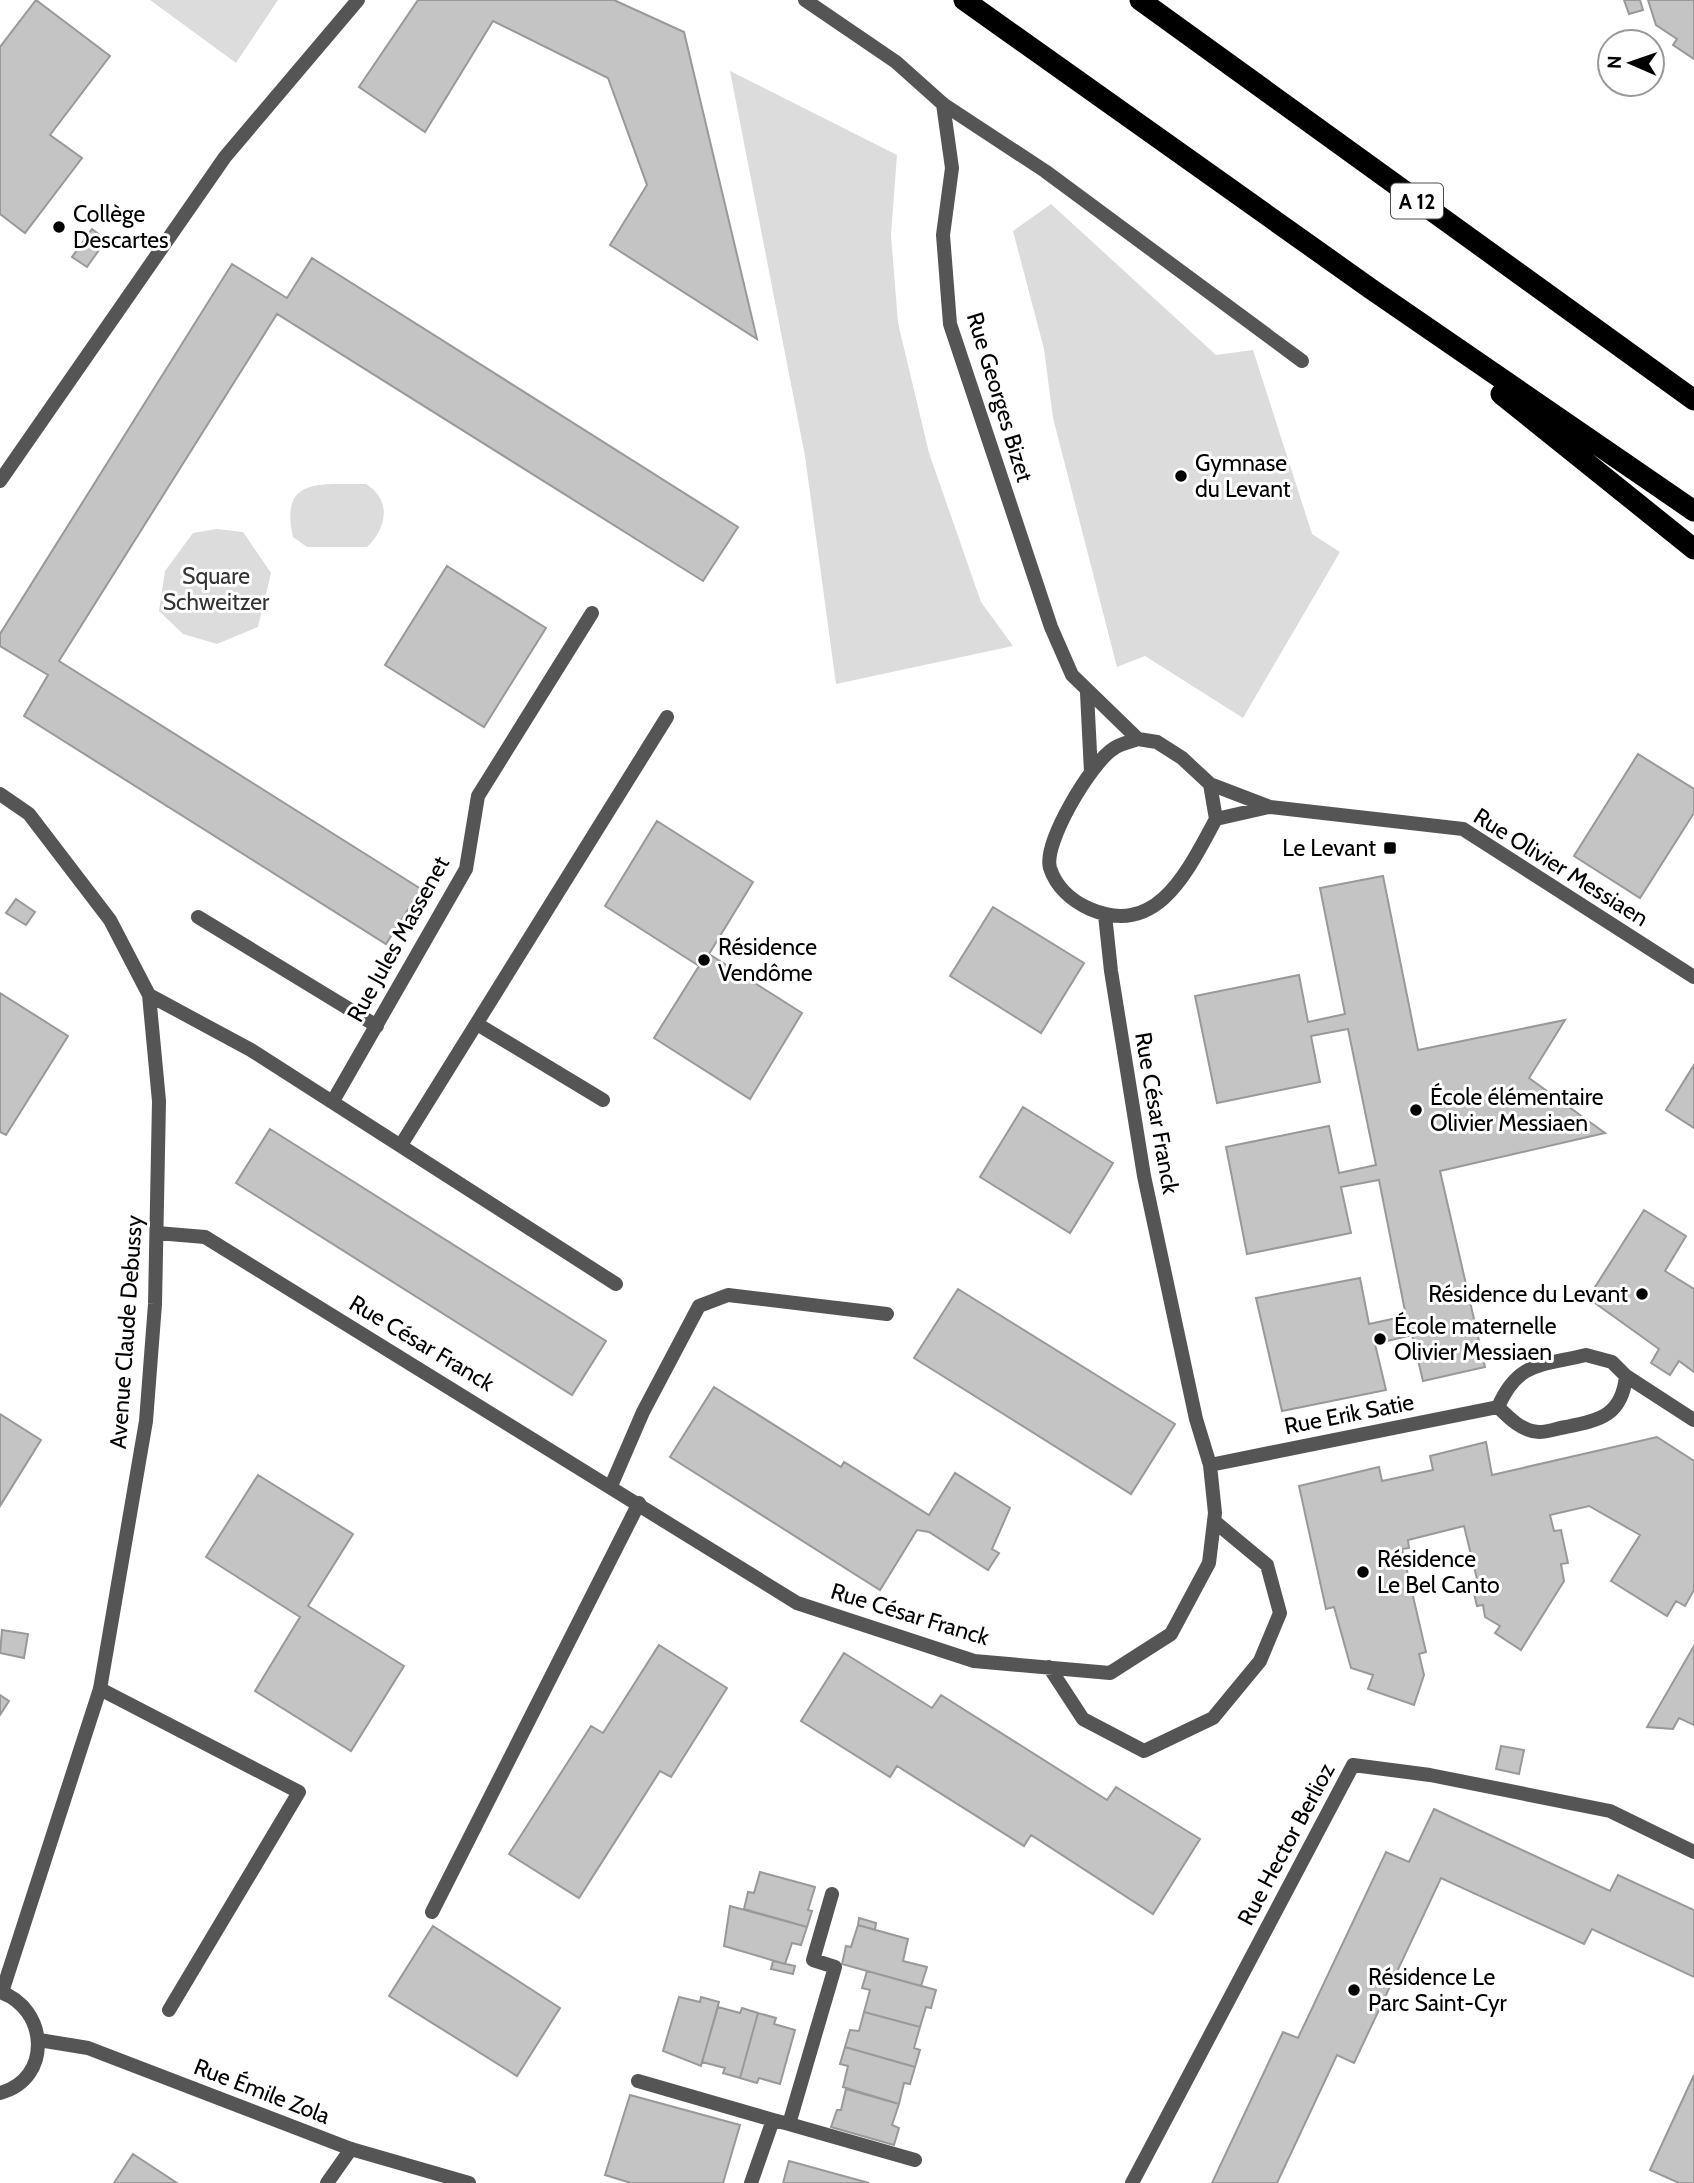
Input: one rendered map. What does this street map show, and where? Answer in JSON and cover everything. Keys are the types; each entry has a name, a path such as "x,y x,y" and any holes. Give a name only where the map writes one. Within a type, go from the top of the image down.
{"highway":[{"path":"964,0 1371,289 1694,511"},
{"name":"A 12","path":"1140,0 1694,400"},
{"path":"1371,289 1694,549"}],"street":[{"path":"0,481 225,157 358,0"},
{"path":"805,0 896,62 943,104 1045,171 1303,361"},
{"name":"Rue Georges Bizet","path":"943,104 952,168 943,235 950,324 1051,627 1072,675 1087,693 1138,739"},
{"name":"Rue Jules Massenet","path":"333,1101 466,869 478,796 592,613"},
{"path":"1087,693 1091,772"},
{"path":"401,1145 667,718"},
{"path":"1138,739 1157,742 1182,758 1210,784 1216,820 1163,901 1138,916 1105,915 1086,907 1059,887 1049,866 1053,837 1091,772 1113,748 1138,739"},
{"name":"Rue Olivier Messiaen","path":"1210,784 1270,807 1463,829 1694,977"},
{"name":"Avenue Claude Debussy","path":"0,794 29,814 110,920 149,995 159,1101 157,1233 146,1421 100,1689 1,1992"},
{"name":"Rue Olivier Messiaen","path":"1216,820 1270,807"},
{"name":"Rue César Franck","path":"157,1233 205,1237 797,1603 974,1661 1110,1673 1171,1634 1209,1563 1214,1521 1210,1465 1196,1419 1143,1176 1111,971 1105,915"},
{"path":"198,916 377,1026"},
{"path":"149,995 251,1050 616,1284"},
{"path":"477,1024 603,1100"},
{"path":"611,1486 643,1412 699,1306 728,1295 887,1314"},
{"path":"1626,1376 1624,1392 1616,1407 1597,1420 1538,1432 1514,1423 1498,1407 1507,1385 1522,1371 1586,1355 1612,1363 1626,1376 1694,1420"},
{"name":"Rue Erik Satie","path":"1210,1465 1498,1407"},
{"path":"432,1912 639,1503"},
{"path":"1049,1667 1083,1719 1144,1752 1213,1718 1260,1661 1280,1613 1267,1565 1214,1521"},
{"path":"100,1689 299,1792 169,2010"},
{"name":"Rue Hector Berlioz","path":"1132,2183 1353,1765 1430,1775 1610,1811 1694,1852"},
{"path":"789,2124 835,1967 813,1960 832,1894"},
{"path":"0,2093 21,2083 31,2071 39,2040 28,2010 17,1999 1,1992"},
{"name":"Rue Émile Zola","path":"39,2040 88,2048 351,2149 469,2183"},
{"path":"638,2081 915,2160"},
{"path":"751,2183 773,2120"},
{"path":"327,2183 351,2149"}],"green space":[{"path":"150,0 278,0 236,63"},
{"path":"730,71 897,155 891,235 898,323 929,453 981,602 1013,646 836,684 805,456"},
{"name":"Gymnase du Levant","path":"1051,204 1216,355 1253,350 1312,534 1340,552 1243,718 1145,656 1117,667 1053,418 1044,349 1013,231"},
{"path":"366,484 380,498 384,514 379,531 367,547 307,547 293,537 290,517 292,503 298,493 320,485"},
{"name":"Square Schweitzer","path":"216,529 243,532 271,573 258,627 217,644 183,634 159,611 165,571 193,533"}],"building":[{"path":"36,0 110,56 50,135 82,158 25,233 0,214 0,47"},
{"path":"418,0 614,0 684,32 757,339 610,245 647,185 608,78 493,21 425,132 359,87"},
{"path":"1624,0 1640,0 1643,10 1629,14"},
{"path":"1648,0 1694,0 1694,59 1673,45 1677,39 1666,32 1666,28 1656,25"},
{"path":"92,229 106,240 87,267 72,257"},
{"path":"312,258 738,527 703,581 277,314 59,661 421,889 386,944 24,716 48,675 0,646 0,634 232,264 287,298"},
{"path":"447,566 546,628 484,727 385,665"},
{"path":"1638,754 1694,789 1694,813 1640,898 1574,856"},
{"name":"Résidence Vendôme","path":"657,821 753,882 709,954 802,1013 750,1099 654,1038 699,966 605,906"},
{"path":"1383,876 1418,1050 1565,1020 1529,1078 1605,1133 1440,1171 1485,1367 1423,1381 1412,1335 1375,1344 1386,1390 1282,1411 1256,1298 1360,1278 1369,1324 1406,1316 1379,1180 1341,1187 1351,1233 1247,1254 1226,1147 1329,1126 1339,1173 1376,1165 1348,1029 1311,1036 1320,1082 1217,1103 1195,996 1299,975 1308,1022 1345,1014 1320,888"},
{"path":"16,899 35,912 26,925 6,913"},
{"path":"993,907 1084,963 1041,1033 950,976"},
{"path":"0,993 68,1036 6,1135 0,1132"},
{"path":"1694,1065 1694,1128 1666,1110"},
{"path":"1023,1107 1113,1163 1070,1233 980,1177"},
{"path":"270,1129 606,1341 572,1395 236,1183"},
{"name":"Résidence du Levant","path":"1644,1210 1686,1236 1665,1271 1694,1289 1694,1372 1679,1361 1670,1375 1651,1363 1659,1349 1588,1298"},
{"path":"958,1289 1175,1424 1131,1494 914,1358"},
{"path":"714,1387 841,1467 844,1462 929,1515 955,1473 1010,1508 992,1549 999,1553 988,1570 929,1532 917,1530 880,1590 670,1457"},
{"path":"0,1414 41,1440 0,1506"},
{"name":"Résidence Le Bel Canto","path":"1657,1437 1694,1461 1694,1590 1685,1606 1676,1601 1667,1616 1611,1581 1640,1535 1589,1506 1550,1515 1554,1531 1561,1530 1568,1563 1561,1564 1564,1581 1521,1650 1495,1633 1500,1626 1485,1617 1483,1605 1477,1606 1471,1581 1477,1579 1464,1526 1408,1540 1409,1548 1402,1549 1426,1652 1419,1654 1424,1675 1414,1705 1368,1689 1373,1675 1351,1668 1334,1607 1326,1609 1299,1486 1379,1467 1382,1481 1433,1470 1430,1456 1486,1442 1492,1475"},
{"path":"258,1475 353,1534 308,1606 404,1666 351,1751 255,1691 300,1617 206,1557"},
{"path":"2,1630 28,1634 24,1658 0,1653"},
{"path":"659,1645 727,1688 671,1777 660,1771 579,1898 509,1854 591,1726 603,1733"},
{"path":"1694,1646 1694,1725 1679,1718 1673,1729 1647,1727"},
{"path":"844,1653 932,1708 941,1695 1107,1800 1116,1787 1200,1839 1153,1914 1031,1835 1024,1846 897,1766 890,1777 801,1721"},
{"path":"0,1695 9,1701 0,1715"},
{"path":"1501,1746 1524,1750 1519,1774 1496,1769"},
{"name":"Résidence Le Parc Saint-Cyr","path":"1434,1809 1610,1891 1618,1875 1694,1910 1694,1977 1592,1929 1584,1944 1441,1878 1354,2063 1337,2055 1277,2183 1212,2183 1283,2032 1298,2038 1386,1852 1409,1862"},
{"path":"760,1872 815,1887 808,1910 812,1911 807,1927 744,1909 748,1892 754,1893"},
{"path":"730,1906 807,1927 801,1945 792,1943 785,1964 724,1946"},
{"path":"859,1918 876,1923 875,1930 858,1925"},
{"path":"858,1925 908,1939 903,1961 927,1967 921,1986 842,1964 846,1946 851,1947"},
{"path":"433,1926 560,2008 517,2076 389,1996"},
{"path":"773,1961 795,1966 793,1974 771,1969"},
{"path":"867,1971 936,1990 931,2008 926,2007 920,2027 864,2012 870,1990 862,1988"},
{"path":"679,1997 700,2002 701,1997 719,2002 701,2066 663,2051"},
{"path":"718,2007 740,2013 742,2008 758,2013 740,2078 723,2073 725,2068 702,2062"},
{"path":"864,2012 920,2027 914,2048 920,2050 915,2067 845,2047 850,2030 859,2031"},
{"path":"758,2013 776,2018 774,2024 795,2030 780,2084 759,2078 757,2083 740,2078"},
{"path":"845,2047 915,2067 910,2084 904,2083 899,2104 843,2087 848,2066 840,2064"},
{"path":"1694,2075 1694,2183 1679,2183 1650,2170"},
{"path":"846,2089 899,2104 892,2125 899,2128 894,2145 831,2127 837,2110 841,2110"},
{"path":"630,2095 740,2125 723,2183 631,2183 605,2175"},
{"path":"133,2154 177,2183 114,2183"},
{"path":"789,2161 869,2183 783,2183"}],"place":[{"name":"Collège Descartes","path":"59,227"},
{"name":"Gymnase du Levant","path":"1181,476"},
{"name":"Le Levant","path":"1390,848"},
{"name":"Résidence Vendôme","path":"704,960"},
{"name":"École élémentaire Olivier Messiaen","path":"1416,1110"},
{"name":"Résidence du Levant","path":"1642,1294"},
{"name":"École maternelle Olivier Messiaen","path":"1380,1339"},
{"name":"Résidence Le Bel Canto","path":"1363,1572"},
{"name":"Résidence Le Parc Saint-Cyr","path":"1354,1990"}]}
